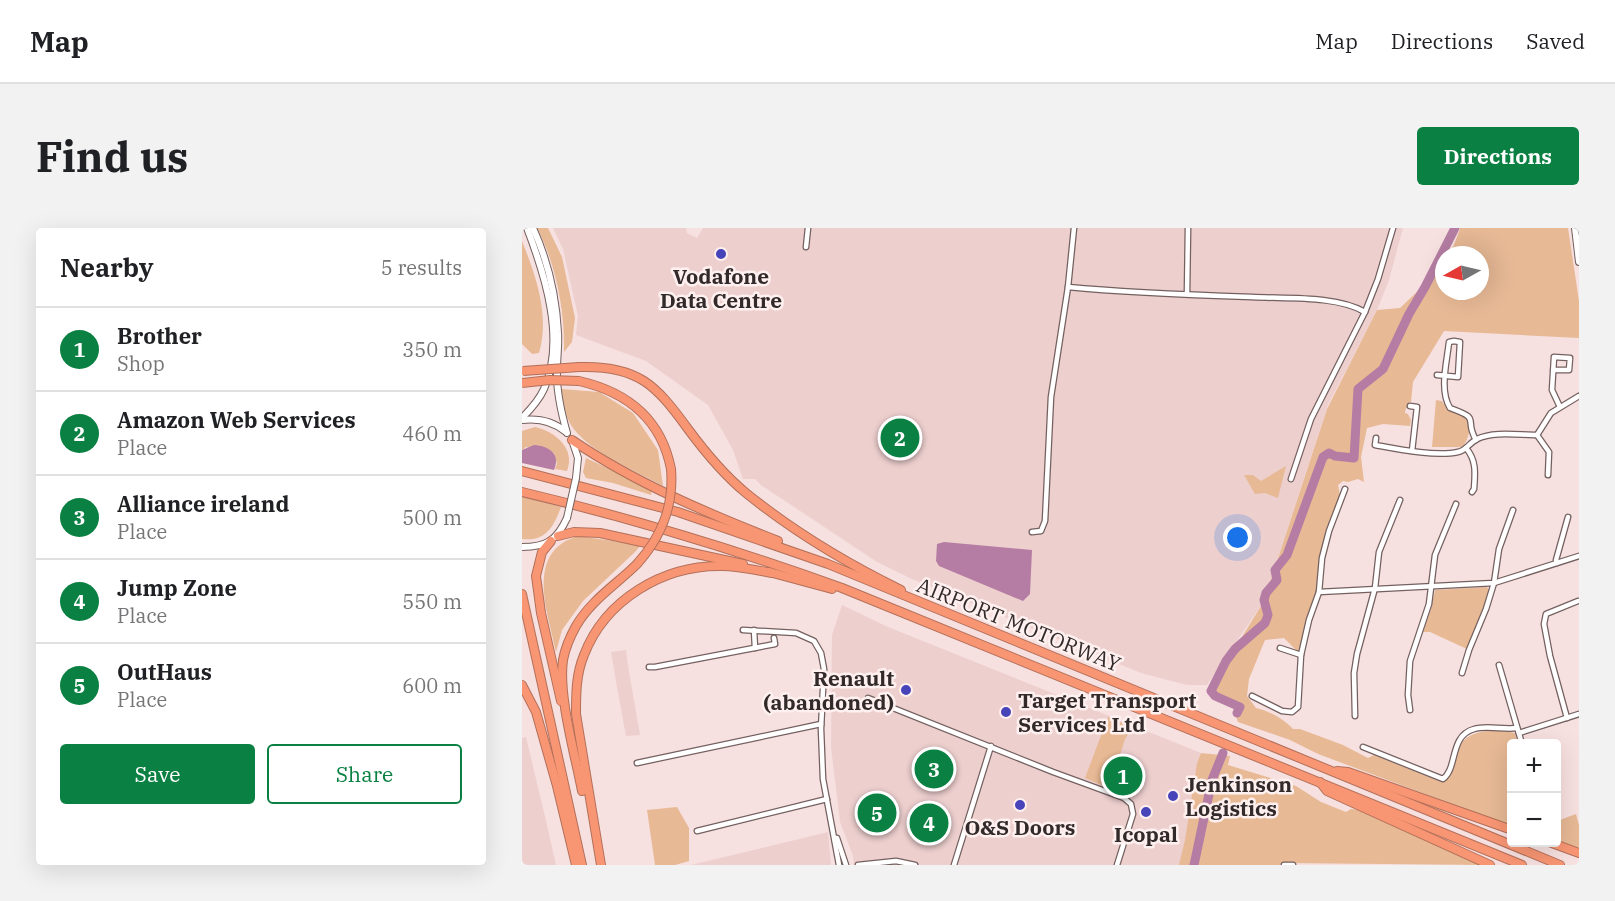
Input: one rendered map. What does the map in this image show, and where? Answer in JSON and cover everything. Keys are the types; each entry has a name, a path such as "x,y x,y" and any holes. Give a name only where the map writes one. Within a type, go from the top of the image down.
{"highway":[{"path":"523,371 579,367 618,370 642,379 670,403 714,462 745,493 836,556 935,607"},
{"path":"522,383 550,380 579,381 622,396 659,434 671,469 671,496 665,522 651,547 637,564 585,613 563,657 564,693 573,746 599,865"},
{"path":"570,436 606,462 687,502 828,564"},
{"name":"AIRPORT MOTORWAY","path":"522,471 678,512 828,564 1560,865"},
{"name":"AIRPORT MOTORWAY","path":"522,492 636,521 732,550 842,588 1522,865"},
{"path":"573,746 559,696 537,589 538,566 542,552 554,538 574,532 600,533 733,562 854,595 908,614"},
{"path":"599,865 576,714 576,689 579,673 584,655 595,634 606,618 632,594 670,574 692,568 722,566 772,573"},
{"path":"522,594 582,865"},
{"path":"522,685 536,712 576,865"},
{"path":"522,694 540,731"},
{"path":"1329,770 1348,772 1507,828"},
{"path":"1319,781 1327,791 1490,865"},
{"path":"1560,847 1579,853"}],"main road":[{"path":"522,419 543,391 550,372 552,350 552,316 545,280 526,228"},
{"path":"522,547 541,546 554,538 567,518 578,458 558,400 556,370 558,333 553,294 546,259 533,228"},
{"path":"1575,228 1579,262"},
{"path":"522,419 540,419 551,422 570,436"}],"street":[{"path":"806,247 807,228"},
{"path":"1032,532 1041,531 1045,521 1051,397 1068,287 1074,228"},
{"path":"1187,294 1188,228"},
{"path":"1291,480 1311,418 1365,312 1394,228"},
{"path":"1068,287 1328,301 1359,308 1365,312"},
{"path":"1437,375 1446,376 1458,376 1460,342 1454,340 1449,342 1446,376 1444,396 1450,408 1471,417 1476,440"},
{"path":"1553,370 1569,370 1570,358 1554,357 1553,370 1552,390 1560,407"},
{"path":"1537,435 1546,419 1560,407 1579,396"},
{"path":"1410,406 1417,406 1412,451"},
{"path":"1376,438 1374,445 1412,451 1455,453 1476,440 1503,435 1537,435"},
{"path":"1537,435 1549,452 1548,475"},
{"path":"1466,448 1475,466 1472,492"},
{"path":"1252,696 1282,711 1293,712 1298,707 1301,655 1309,620 1319,592 1322,558 1329,531 1345,489"},
{"path":"1355,716 1354,673 1357,654 1375,588 1379,552 1400,500"},
{"path":"1410,710 1408,694 1410,662 1429,604 1435,555 1456,504"},
{"path":"1462,673 1486,609 1494,583 1499,549 1513,510"},
{"path":"1557,564 1556,560 1568,517"},
{"path":"1319,592 1494,583 1579,556"},
{"path":"1567,718 1544,624 1546,614 1571,606 1578,601"},
{"path":"743,630 796,633 814,641 819,647 824,669 821,724 823,779 839,865"},
{"path":"754,630 755,648"},
{"path":"649,667 775,644 774,638"},
{"path":"1280,648 1301,655"},
{"path":"1499,665 1521,739"},
{"path":"1494,674 1501,673"},
{"path":"868,698 1124,798 1129,802 1133,814 1118,865"},
{"path":"1363,747 1369,753 1443,779 1448,776 1456,744 1469,731 1480,728 1518,730 1579,714"},
{"path":"637,763 821,724"},
{"path":"954,865 991,746"},
{"path":"697,831 827,799"},
{"path":"833,827 846,865"},
{"path":"858,865 896,861 915,865"},
{"path":"1284,865 1293,865"}],"shaded area":[{"path":"537,228 548,228 562,257 575,318 572,342 564,352 563,320 558,288 544,242"},
{"path":"553,228 686,228 687,233 697,238 703,228 1403,228 1389,280 1377,310 1328,405 1264,601 1207,685 1187,685 1141,673 912,579 877,562 755,479 743,479 733,450 708,405 646,361 576,335 578,316 563,249"},
{"path":"1568,228 1579,301 1579,338 1444,331 1413,382 1411,402 1405,413 1411,420 1410,426 1383,424 1367,428 1361,457 1364,482 1358,479 1343,481 1338,485 1340,495 1325,532 1316,590 1301,655 1284,638 1265,640 1249,679 1247,696 1256,708 1276,716 1293,729 1300,729 1343,745 1368,758 1374,755 1442,782 1451,774 1456,753 1466,739 1489,731 1515,733 1517,739 1507,739 1507,825 1238,722 1233,708 1212,698 1215,691 1213,679 1219,665 1240,640 1264,601 1327,409 1377,310 1400,308 1435,275 1435,300 1489,300 1489,246 1453,246 1460,229"},
{"path":"522,241 540,296 542,311 542,339 539,353 532,354 522,344"},
{"path":"561,389 599,392 633,413 658,450 663,486 609,458 583,439 567,417"},
{"path":"1436,400 1442,401 1449,410 1463,414 1468,419 1469,432 1462,447 1432,447"},
{"path":"535,427 550,432 562,442 569,455 567,471 555,469 557,464 554,453 526,447 522,450 522,431"},
{"path":"534,445 549,449 555,455 554,470 522,463 522,450"},
{"path":"586,458 652,489 651,495 613,483 586,478 583,472"},
{"path":"1286,466 1278,498 1265,493 1255,494 1244,475 1253,475 1261,481"},
{"path":"522,496 561,507 552,526 537,538 522,539"},
{"path":"578,536 641,545 583,601 562,630 556,652 545,602 545,569 551,555 561,544"},
{"path":"944,542 1032,550 1030,594 1023,601 939,566 936,561 937,544"},
{"path":"1487,587 1490,592 1467,649 1430,632 1423,632 1435,590"},
{"path":"842,605 888,627 1201,753 1197,763 1182,865 854,865 853,856 840,822 831,747 832,635"},
{"path":"626,650 640,735 626,736 611,652"},
{"path":"1108,717 1133,727 1125,739 1113,777 1118,779 1113,790 1085,778"},
{"path":"526,737 556,865 522,865 522,738"},
{"path":"1201,753 1230,756 1228,765 1296,786 1321,802 1346,812 1351,809 1361,810 1484,865 1283,863 1280,865 1179,865 1197,763"},
{"path":"677,807 689,828 689,861 675,865 655,865 647,810"},
{"path":"1576,814 1579,825 1579,848 1561,842 1561,820"},
{"path":"828,832 831,865 691,865"}],"waterway":[{"path":"1237,713 1240,707 1215,696 1211,691 1226,661 1235,649 1265,623 1268,615 1264,600 1266,593 1277,580 1275,570 1287,555 1323,457 1329,453 1354,458 1358,389 1383,369 1409,314 1455,228"},
{"path":"1194,865 1212,780 1223,753"}],"place":[{"name":"Vodafone Data Centre","path":"721,254"},
{"name":"Amazon Web Services","path":"900,438"},
{"name":"Renault (abandoned)","path":"906,690"},
{"name":"Target Transport Services Ltd","path":"1006,712"},
{"name":"Alliance ireland","path":"934,769"},
{"name":"Brother","path":"1123,776"},
{"name":"Jenkinson Logistics","path":"1173,796"},
{"name":"O&S Doors","path":"1020,805"},
{"name":"Icopal","path":"1146,812"},
{"name":"OutHaus","path":"877,813"},
{"name":"Jump Zone","path":"929,823"}]}
